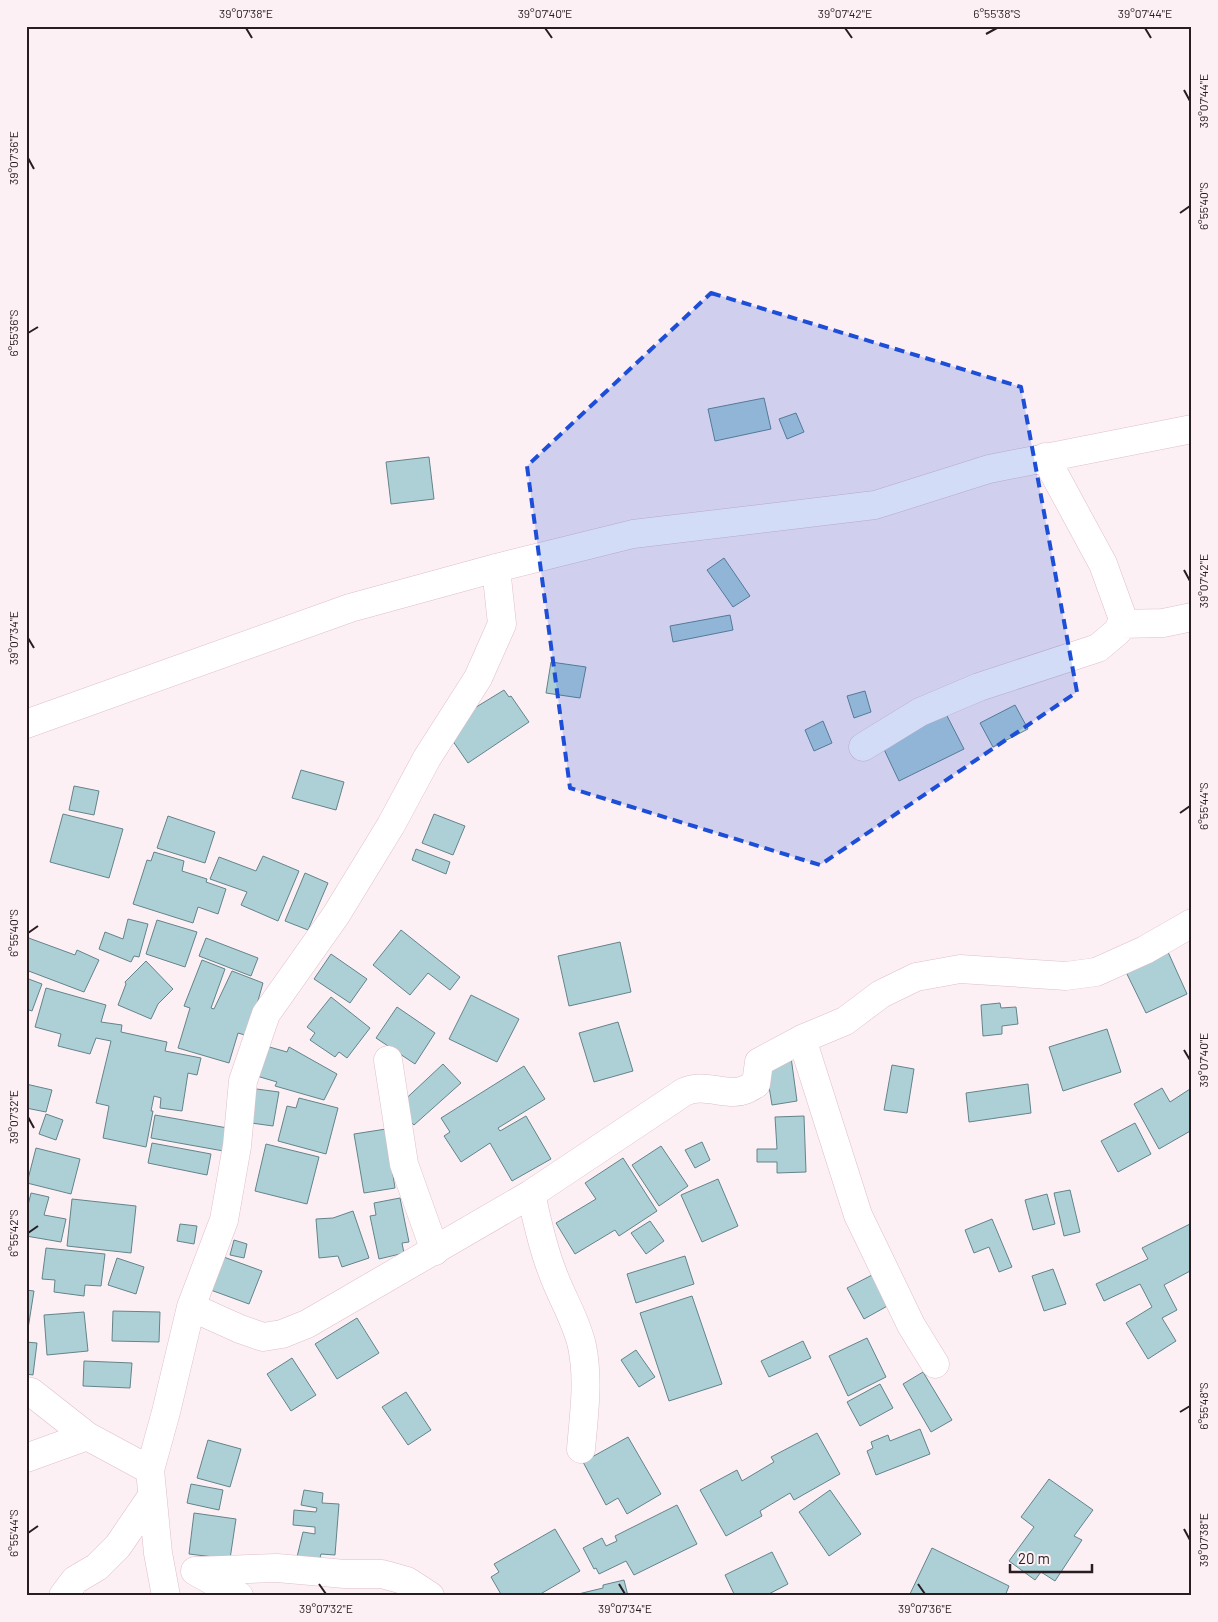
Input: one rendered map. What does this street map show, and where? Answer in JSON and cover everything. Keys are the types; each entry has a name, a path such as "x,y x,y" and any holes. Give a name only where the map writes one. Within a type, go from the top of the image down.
{"street":[{"path":"26,724 350,608 496,568 633,534 875,505 989,468 1192,429"},
{"path":"863,747 920,712 979,686 1098,648 1118,631 1123,619 1104,564 1045,457"},
{"path":"63,1596 75,1580 97,1567 118,1546 151,1483 191,1307 224,1220 237,1146 243,1081 266,1014 336,915 391,826 428,758 478,678 502,624 496,568"},
{"path":"1120,624 1163,623 1192,617"},
{"path":"191,1307 263,1337 282,1334 307,1324 531,1194 684,1092 698,1088 735,1092 745,1091 756,1084 759,1062 802,1039 845,1021 881,994 916,977 960,969 1066,976 1096,972 1145,950 1192,923"},
{"path":"802,1039 858,1215 911,1326 935,1364"},
{"path":"388,1060 404,1164 435,1251"},
{"path":"531,1194 539,1234 550,1265 571,1312 582,1345 586,1385 581,1449"},
{"path":"26,1391 31,1392 151,1483 158,1553 166,1596"},
{"path":"26,1458 87,1436"},
{"path":"158,1553 239,1596"},
{"path":"195,1571 277,1568 345,1574 382,1574 407,1581 430,1596"}],"highlighted area":[{"path":"711,293 1021,387 1077,692 820,865 570,788 527,466"}],"building":[{"path":"764,398 771,429 715,441 708,409"},
{"path":"796,413 804,432 787,439 779,419"},
{"path":"429,457 434,499 391,504 386,462"},
{"path":"724,558 750,596 733,607 707,570"},
{"path":"730,615 733,630 673,642 670,626"},
{"path":"551,662 586,667 580,698 546,693"},
{"path":"504,690 509,697 511,696 529,722 468,763 450,737 455,720"},
{"path":"865,691 871,712 854,718 847,696"},
{"path":"1015,705 1028,729 993,747 980,723"},
{"path":"945,712 964,749 899,781 881,743"},
{"path":"823,721 832,743 814,751 805,730"},
{"path":"301,770 344,782 336,810 292,798"},
{"path":"74,786 99,791 94,815 69,810"},
{"path":"63,814 123,829 109,878 50,862"},
{"path":"434,814 465,826 453,855 422,843"},
{"path":"168,816 215,832 205,863 157,848"},
{"path":"416,849 450,862 446,874 412,860"},
{"path":"154,852 184,861 182,871 207,879 206,882 226,889 218,914 198,907 193,923 133,904 147,860 151,861"},
{"path":"263,856 299,871 278,921 241,905 247,892 210,879 219,857 256,871"},
{"path":"305,873 328,883 308,930 285,921"},
{"path":"128,919 148,924 139,957 134,956 131,962 99,949 105,932 123,939"},
{"path":"157,920 197,932 185,967 146,954"},
{"path":"401,930 460,977 450,990 428,973 410,995 373,965"},
{"path":"26,937 75,955 77,950 99,960 84,992 26,970"},
{"path":"206,938 258,958 251,976 199,956"},
{"path":"620,942 631,992 569,1006 558,956"},
{"path":"1168,952 1187,994 1146,1013 1126,972"},
{"path":"331,954 367,979 350,1003 314,979"},
{"path":"202,960 225,969 211,1008 214,1009 232,971 263,983 248,1036 238,1033 229,1063 178,1048 190,1008 184,1006"},
{"path":"146,961 173,989 158,1004 151,1019 118,1005 126,984 125,982"},
{"path":"26,978 42,984 32,1011 26,1009"},
{"path":"46,988 106,1005 101,1022 122,1025 121,1032 167,1042 165,1051 201,1058 197,1075 188,1073 182,1111 160,1108 161,1098 154,1096 146,1147 103,1138 109,1106 96,1103 111,1041 96,1038 90,1054 58,1046 61,1034 35,1027"},
{"path":"471,995 519,1019 497,1062 449,1039"},
{"path":"331,997 370,1028 347,1058 339,1052 335,1057 310,1040 315,1033 307,1027"},
{"path":"1000,1003 1001,1008 1016,1007 1018,1024 1002,1026 1002,1034 983,1036 981,1005"},
{"path":"397,1007 435,1033 415,1064 376,1038"},
{"path":"618,1022 633,1071 594,1082 579,1033"},
{"path":"1107,1029 1121,1072 1063,1091 1049,1047"},
{"path":"259,1044 287,1052 289,1047 337,1074 324,1100 275,1086 277,1082 250,1074"},
{"path":"791,1057 797,1101 772,1105 765,1062"},
{"path":"443,1064 461,1083 414,1125 397,1107"},
{"path":"892,1065 914,1069 907,1113 884,1110"},
{"path":"524,1066 545,1099 498,1128 500,1131 526,1116 551,1159 512,1181 490,1143 461,1162 444,1136 450,1132 441,1118"},
{"path":"26,1084 52,1090 46,1112 26,1108"},
{"path":"1028,1084 1031,1113 969,1122 966,1093"},
{"path":"249,1088 279,1092 273,1126 244,1122"},
{"path":"1162,1088 1170,1102 1190,1089 1192,1091 1192,1130 1159,1149 1134,1104"},
{"path":"299,1098 338,1108 326,1154 278,1141 287,1106 296,1108"},
{"path":"46,1114 63,1120 56,1140 39,1134"},
{"path":"155,1115 233,1129 229,1152 151,1138"},
{"path":"804,1116 806,1172 777,1173 777,1162 757,1162 757,1149 777,1149 775,1117"},
{"path":"1135,1123 1151,1154 1118,1172 1101,1141"},
{"path":"386,1129 395,1188 364,1193 354,1134"},
{"path":"702,1142 710,1160 695,1168 685,1150"},
{"path":"152,1143 211,1154 207,1175 148,1163"},
{"path":"266,1144 319,1157 307,1204 255,1191"},
{"path":"661,1146 688,1186 659,1206 632,1165"},
{"path":"36,1148 80,1159 71,1194 27,1183"},
{"path":"623,1158 657,1211 619,1236 615,1230 575,1254 556,1223 596,1199 585,1183"},
{"path":"718,1179 738,1226 702,1242 681,1195"},
{"path":"1070,1190 1080,1232 1064,1236 1054,1193"},
{"path":"31,1193 49,1197 44,1215 66,1219 61,1242 26,1236 26,1213"},
{"path":"1047,1194 1055,1224 1033,1230 1025,1200"},
{"path":"400,1198 409,1242 402,1243 404,1253 379,1259 370,1216 376,1215 374,1203"},
{"path":"72,1199 136,1206 131,1253 67,1246"},
{"path":"353,1211 369,1258 342,1267 338,1256 319,1258 316,1219 333,1218"},
{"path":"992,1219 1012,1267 999,1272 989,1247 974,1253 965,1230"},
{"path":"650,1221 664,1241 646,1254 631,1233"},
{"path":"1192,1223 1192,1270 1164,1285 1177,1310 1162,1318 1176,1341 1148,1359 1126,1323 1152,1307 1140,1284 1104,1301 1096,1284 1148,1259 1142,1248"},
{"path":"180,1224 197,1226 194,1244 177,1241"},
{"path":"234,1240 247,1244 244,1258 230,1255"},
{"path":"46,1248 105,1254 101,1286 85,1285 84,1296 54,1292 55,1280 42,1279"},
{"path":"221,1256 262,1271 249,1304 208,1289"},
{"path":"685,1256 694,1284 636,1303 627,1274"},
{"path":"117,1258 144,1267 136,1294 108,1285"},
{"path":"1053,1269 1066,1304 1044,1311 1032,1276"},
{"path":"874,1274 891,1304 864,1319 847,1288"},
{"path":"26,1290 34,1291 27,1335 26,1335"},
{"path":"692,1296 722,1384 669,1401 640,1313"},
{"path":"113,1311 160,1312 159,1342 112,1341"},
{"path":"84,1312 88,1351 47,1355 44,1315"},
{"path":"357,1318 379,1353 337,1379 315,1344"},
{"path":"867,1338 886,1377 848,1396 829,1356"},
{"path":"803,1341 811,1358 769,1377 761,1361"},
{"path":"26,1342 37,1343 33,1375 26,1374"},
{"path":"636,1350 655,1377 639,1387 621,1360"},
{"path":"292,1358 316,1395 291,1411 267,1374"},
{"path":"84,1361 132,1363 130,1388 83,1386"},
{"path":"923,1372 952,1420 931,1432 903,1384"},
{"path":"880,1384 893,1408 860,1426 847,1402"},
{"path":"406,1392 431,1430 408,1445 382,1407"},
{"path":"920,1429 930,1454 876,1475 867,1451 873,1448 871,1442 888,1435 890,1441"},
{"path":"817,1433 840,1474 794,1500 790,1493 760,1511 762,1516 726,1536 700,1490 737,1470 742,1481 774,1462 771,1457"},
{"path":"628,1437 661,1494 627,1514 618,1498 606,1505 583,1462"},
{"path":"208,1440 241,1449 230,1487 197,1478"},
{"path":"1049,1479 1093,1510 1074,1536 1082,1540 1055,1581 1041,1572 1035,1580 1009,1561 1034,1527 1021,1517"},
{"path":"191,1484 223,1490 219,1510 187,1503"},
{"path":"304,1490 323,1493 322,1503 339,1504 335,1555 321,1554 319,1562 297,1557 303,1532 315,1534 315,1527 293,1525 294,1510 316,1512 317,1508 301,1505"},
{"path":"830,1490 861,1534 829,1556 799,1512"},
{"path":"677,1505 697,1544 634,1575 626,1561 599,1574 596,1568 594,1569 583,1548 602,1538 606,1546 617,1541 615,1536"},
{"path":"194,1513 236,1519 230,1559 189,1554"},
{"path":"555,1529 580,1571 537,1596 502,1596 491,1577 499,1572 494,1564"},
{"path":"932,1548 1009,1586 1005,1596 909,1596"},
{"path":"772,1552 788,1584 765,1596 735,1596 725,1575"},
{"path":"624,1580 628,1596 570,1596 603,1588 603,1585"}]}
